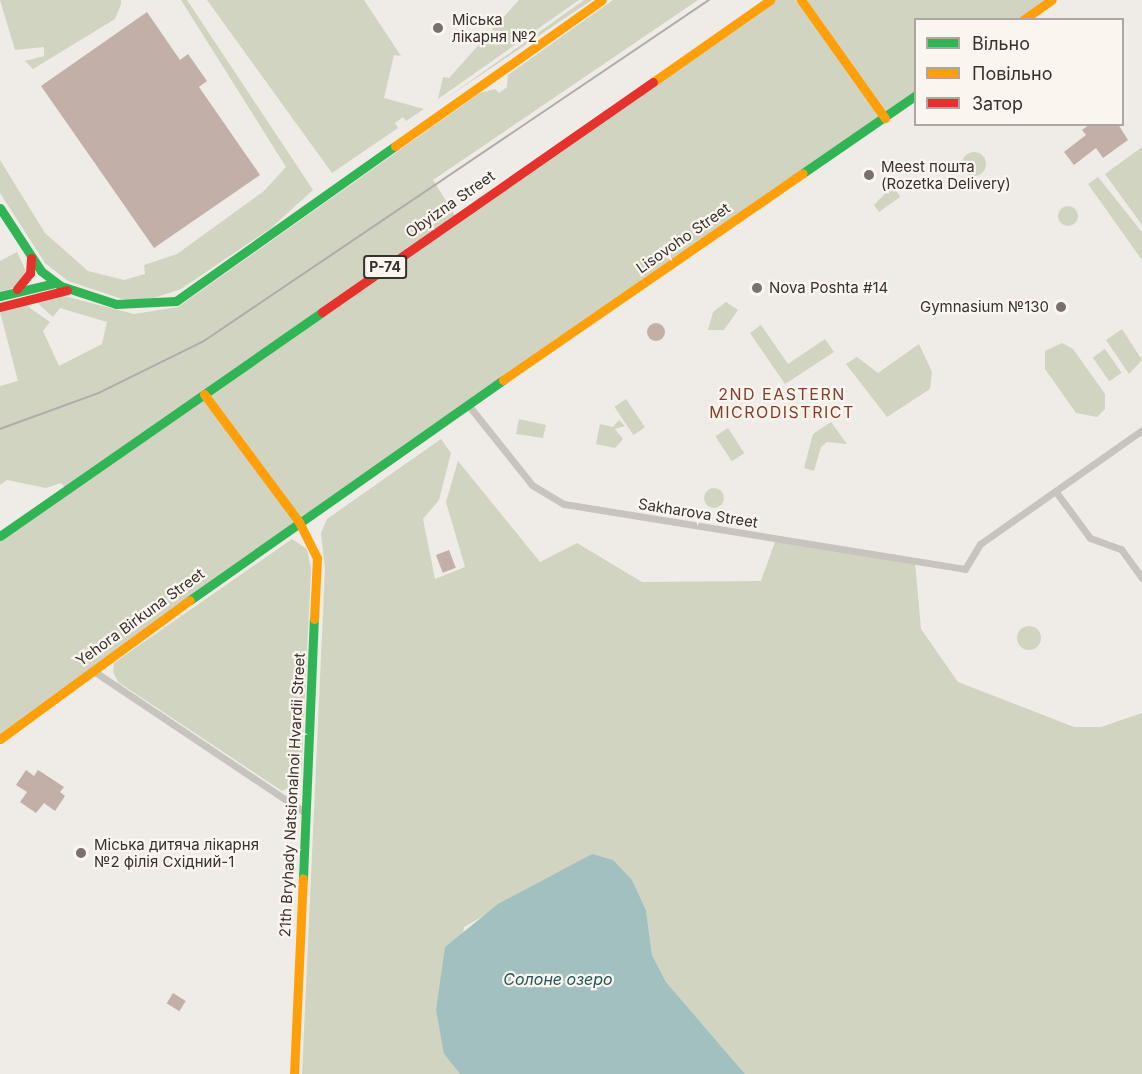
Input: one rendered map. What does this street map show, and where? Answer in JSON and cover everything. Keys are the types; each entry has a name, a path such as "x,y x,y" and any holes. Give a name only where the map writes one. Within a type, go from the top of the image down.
{"street":[{"path":"0,208 30,254 55,283 70,290 137,307 185,296 602,0"},
{"name":"Obyizna Street","path":"0,536 770,0"},
{"path":"801,0 885,118"},
{"path":"1026,18 1052,0"},
{"name":"Lisovoho Street","path":"299,522 914,96"},
{"path":"17,289 30,273 30,254"},
{"path":"0,296 17,289 55,283"},
{"path":"0,308 70,290"},
{"name":"21th Bryhady Natsionalnoi Hvardii Street","path":"204,394 299,522 315,548 319,570 294,1074"},
{"name":"Sakharova Street","path":"469,406 532,485 564,504 965,569 980,544 1056,492"},
{"path":"1142,430 1056,492 1090,538 1121,549 1142,578"},
{"name":"Yehora Birkuna Street","path":"0,739 92,670 299,522"},
{"path":"92,670 306,813"}],"green space":[{"path":"0,0 121,0 121,4 115,19 33,69 25,61 44,56 44,47 15,50"},
{"path":"181,0 187,0 313,190 271,228 181,289 148,300 122,299 68,281 45,263 0,193 0,160 45,233 88,271 124,280 145,274 144,265 177,254 264,191 286,167"},
{"path":"207,0 364,0 401,56 394,55 384,98 424,109 406,121 403,117 395,123 398,128 332,173"},
{"path":"519,0 579,0 438,99 443,77 449,78"},
{"path":"584,0 592,0 439,103 469,82"},
{"path":"613,0 698,0 433,180 456,217 770,0 1052,0 1025,18 914,18 914,96 0,739 0,536 67,489 61,483 46,488 7,480 0,485 0,386 18,381 0,312 26,305 50,322 43,331 59,366 102,344 107,322 60,308 53,317 35,301 60,295 134,314 178,307 480,93 495,89 499,93 507,87 508,75"},
{"path":"1142,147 1142,225 1105,174"},
{"path":"974,152 979,153 985,159 985,169 979,175 974,176 969,175 963,169 962,164 963,159 969,153"},
{"path":"1098,177 1142,232 1142,260 1088,184"},
{"path":"893,185 900,197 879,212 874,205"},
{"path":"1064,206 1072,206 1078,212 1078,220 1072,226 1064,226 1058,220 1058,212"},
{"path":"17,252 26,271 13,288 0,292 0,261"},
{"path":"726,302 738,310 724,330 708,330 713,312"},
{"path":"761,325 788,364 825,339 834,352 785,384 750,333"},
{"path":"1122,329 1142,360 1129,374 1106,340"},
{"path":"1062,343 1073,349 1105,394 1105,409 1097,417 1076,413 1045,369 1045,351"},
{"path":"919,344 932,372 930,389 887,417 846,364 857,357 878,373"},
{"path":"1105,349 1122,373 1109,381 1093,358"},
{"path":"626,399 645,427 633,435 614,407"},
{"path":"519,419 546,425 543,438 516,434"},
{"path":"619,420 625,426 615,429 623,439 615,448 596,444 600,424 613,427"},
{"path":"831,422 847,444 827,442 821,447 814,471 804,468 813,434"},
{"path":"728,428 744,453 732,461 715,436"},
{"path":"441,439 451,453 439,500 423,519 435,579 465,567 446,502 458,461 540,562 577,543 642,582 761,581 776,539 915,562 921,629 958,682 1074,727 1101,727 1142,713 1142,1074 745,1074 666,982 652,955 646,910 632,880 592,854 464,927 444,1054 460,1074 302,1074 325,569 321,533 327,519"},
{"path":"714,488 721,491 724,498 721,505 714,508 707,505 704,498 707,491"},
{"path":"292,539 307,549 311,569 301,781 282,791 118,682 113,672 114,663"},
{"path":"1024,626 1034,626 1041,633 1041,643 1034,650 1024,650 1017,643 1017,633"}],"water":[{"name":"Солоне озеро","path":"592,854 613,860 632,880 646,910 652,955 666,982 745,1074 460,1074 444,1054 436,1010 445,947 498,904"}],"building":[{"path":"147,12 180,60 188,54 207,81 199,87 260,175 154,248 41,86"},
{"path":"1087,126 1119,126 1128,140 1103,158 1096,148 1074,165 1064,152 1086,135 1082,130"},
{"path":"656,323 662,326 665,332 662,338 656,341 650,338 647,332 650,326"},
{"path":"449,550 456,568 443,573 436,555"},
{"path":"26,770 34,776 38,770 64,787 60,792 65,796 55,811 44,803 36,813 20,802 27,792 16,785"},
{"path":"173,993 186,1001 179,1011 167,1003"}],"tram line":[{"path":"0,429 99,393 204,341 709,0"}],"traffic: fast":[{"path":"803,173 914,96"},
{"path":"0,208 41,271 61,286 116,304 176,301 395,146"},
{"path":"0,296 55,283"},
{"path":"0,536 322,312"},
{"path":"190,600 503,380"},
{"path":"303,878 314,619"}],"traffic: slow":[{"path":"395,146 602,0"},
{"path":"653,82 770,0"},
{"path":"801,0 885,118"},
{"path":"1026,18 1052,0"},
{"path":"503,380 803,173"},
{"path":"204,394 299,522 317,558 314,619"},
{"path":"0,739 190,600"},
{"path":"294,1074 303,878"}],"traffic: jam":[{"path":"322,312 653,82"},
{"path":"17,289 30,273 31,258"},
{"path":"0,307 67,290"}],"place":[{"name":"Міська лікарня №2","path":"438,28"},
{"name":"Meest пошта (Rozetka Delivery)","path":"869,175"},
{"name":"Nova Poshta #14","path":"757,288"},
{"name":"Gymnasium №130","path":"1061,307"},
{"name":"Міська дитяча лікарня №2 філія Східний-1","path":"81,853"}],"district":[{"name":"2ND EASTERN MICRODISTRICT","path":"782,403"}]}
